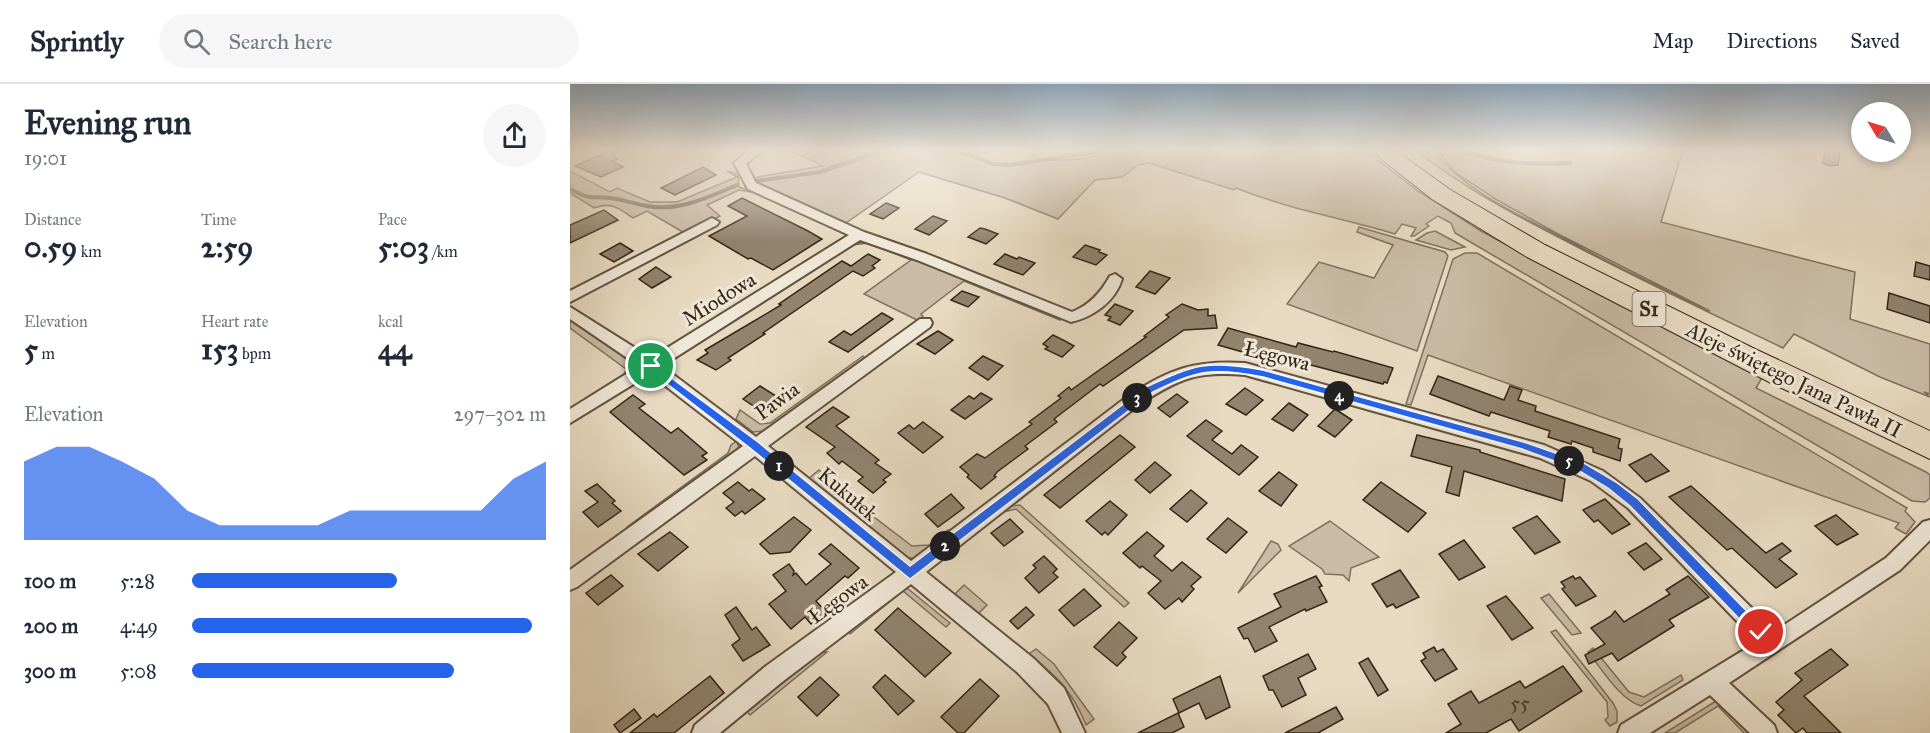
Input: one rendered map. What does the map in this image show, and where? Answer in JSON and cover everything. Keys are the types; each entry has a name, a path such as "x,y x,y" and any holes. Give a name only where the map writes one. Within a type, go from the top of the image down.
{"highway":[{"name":"Aleje świętego Jana Pawła II","path":"1420,180 1508,236 1699,334 1930,446"},
{"name":"Aleje świętego Jana Pawła II","path":"1448,180 1489,207 1598,267 1930,428"}],"street":[{"path":"748,180 750,184 792,206 859,235 922,257 1071,317 1088,311 1113,287 1115,279"},
{"path":"570,297 712,222"},
{"name":"Miodowa","path":"570,417 859,235"},
{"name":"Kukułek","path":"570,312 651,366 754,445 1044,682 1067,714 1074,733"},
{"name":"Pawia","path":"570,581 924,323"},
{"name":"Łęgowa","path":"703,733 792,660 910,573 1149,389 1187,372 1216,367 1230,367 1263,374 1523,446 1580,466 1612,485 1634,502 1773,644"},
{"path":"1629,733 1773,644 1893,564 1930,528"},
{"path":"1712,682 1766,733"}],"shaded area":[{"path":"570,180 588,180 610,192 617,188 650,202 677,202 729,180 738,180 739,187 757,193 739,190 707,205 720,216 686,234 647,211 633,218 610,206 594,208 570,193"},
{"path":"755,180 907,180 846,223"},
{"path":"946,180 1095,180 1058,219 1005,198"},
{"path":"1203,180 1404,180 1481,231 1606,298 1763,376 1756,388 1926,472 1930,475 1930,498 1925,502 1912,501 1455,233 1451,223 1438,216 1426,224 1429,226 1414,236 1411,236 1416,228 1402,224 1395,234 1295,208 1236,188 1234,190"},
{"path":"1458,180 1464,180 1492,200 1616,266 1710,311 1558,234 1467,180 1674,180 1661,222 1855,272 1850,319 1930,344 1930,394 1924,392 1930,397 1880,377 1794,334 1783,348 1618,268 1507,210"},
{"path":"1359,227 1445,252 1448,256 1417,351 1287,304 1319,262 1374,278 1393,245 1357,232"},
{"path":"1435,231 1465,247 1451,250 1416,240"},
{"path":"866,241 1062,318 1060,320 964,281 921,314 923,316 919,321 864,294 911,260 868,243 852,245"},
{"path":"1465,253 1477,253 1907,508 1905,511 1915,522 1906,534 1895,528 1899,523 1428,355 1411,405 1406,404 1453,259"},
{"path":"570,318 634,364 634,369 624,376 626,369 570,328"},
{"path":"863,356 865,359 764,431 753,432 736,419 740,410 760,424 770,423"},
{"path":"619,379 570,412 570,409"},
{"path":"737,441 739,448 732,455 631,530 627,527 728,453 731,445"},
{"path":"819,470 852,499 841,506 808,479"},
{"path":"1020,505 1129,603 1124,607 1016,509 1003,512 1010,506"},
{"path":"861,507 912,546 929,545 948,530 950,531 916,558 908,558 852,515"},
{"path":"1330,521 1379,557 1351,568 1349,581 1343,575 1325,574 1322,569 1289,546"},
{"path":"1271,541 1278,544 1281,550 1238,593"},
{"path":"964,585 987,605 978,614 954,595"},
{"path":"907,588 950,623 946,627 903,591 850,634 848,631"},
{"path":"1549,594 1581,633 1572,635 1541,598"},
{"path":"1556,630 1613,703 1617,711 1617,722 1610,726 1605,720 1608,717 1607,702 1551,632"},
{"path":"1593,648 1629,692 1644,697 1681,675 1683,680 1641,706 1625,697 1612,683 1588,652"},
{"path":"1036,649 1054,664 1094,719 1086,725 1063,685 1029,654"},
{"path":"822,652 827,652 750,715 742,706 755,705"},
{"path":"1716,701 1757,733 1744,733 1718,706 1675,733 1665,733"}],"building":[{"path":"676,180 705,180 675,195 661,188"},
{"path":"742,198 822,239 773,270 751,258 748,259 709,236 747,216 728,206"},
{"path":"886,203 899,208 883,219 870,214"},
{"path":"604,210 618,220 570,243 570,225"},
{"path":"933,216 947,221 929,235 915,229"},
{"path":"980,228 998,234 986,244 968,237"},
{"path":"620,243 633,251 614,262 600,254"},
{"path":"1085,245 1107,255 1096,265 1073,257"},
{"path":"868,254 880,260 872,266 875,268 863,276 853,271 728,358 731,360 716,370 697,360 708,353 705,350 781,305 779,304 842,261 851,266"},
{"path":"1005,254 1035,263 1023,275 994,264"},
{"path":"1916,262 1930,266 1930,280 1914,276"},
{"path":"656,267 671,277 652,288 639,279"},
{"path":"1150,271 1170,278 1155,294 1136,287"},
{"path":"962,291 979,297 968,307 951,300"},
{"path":"1889,293 1930,306 1930,323 1887,309"},
{"path":"1115,304 1133,311 1120,325 1108,320 1111,317 1105,315"},
{"path":"1182,304 1198,310 1208,309 1208,316 1215,315 1217,328 1184,330 1103,386 1100,384 1054,419 1057,422 1025,446 1028,449 997,472 994,476 996,477 981,489 967,477 969,475 960,467 977,454 985,458 1032,424 1029,422 1061,398 1058,396 1069,387 1071,390 1146,337 1144,336 1169,317 1166,315"},
{"path":"882,313 893,319 848,352 829,342 844,331 851,335"},
{"path":"1228,328 1296,347 1298,343 1334,351 1393,368 1387,383 1383,384 1277,356 1273,356 1271,360 1218,345"},
{"path":"938,331 953,340 935,354 917,344"},
{"path":"1053,335 1074,346 1062,357 1045,349 1048,347 1043,344"},
{"path":"983,356 1003,366 988,380 969,368"},
{"path":"1438,376 1504,400 1510,386 1522,390 1518,400 1536,406 1535,411 1620,439 1618,448 1622,449 1620,461 1593,452 1593,448 1572,441 1571,444 1548,437 1550,431 1491,412 1489,416 1430,394"},
{"path":"760,386 776,396 758,409 743,399"},
{"path":"1245,388 1263,400 1246,415 1226,404"},
{"path":"981,393 992,399 965,419 951,410 969,396 974,399"},
{"path":"1177,394 1188,402 1170,417 1158,408"},
{"path":"633,395 645,404 639,408 671,433 678,428 707,453 702,456 707,460 684,475 610,412"},
{"path":"1289,403 1308,415 1293,431 1272,419"},
{"path":"833,407 849,417 836,426 879,460 875,463 891,474 883,480 886,482 873,493 858,481 863,477 842,461 839,464 827,453 835,447 806,427"},
{"path":"1335,409 1352,420 1335,437 1318,426"},
{"path":"1206,420 1222,431 1212,440 1232,454 1241,445 1258,457 1239,475 1187,436"},
{"path":"923,422 943,437 923,453 898,433 909,425 914,429"},
{"path":"1120,435 1135,447 1060,508 1044,495"},
{"path":"1417,435 1480,450 1480,452 1565,479 1562,501 1464,471 1459,496 1446,492 1452,467 1411,456"},
{"path":"1651,454 1669,471 1646,482 1629,465"},
{"path":"1155,462 1171,475 1150,493 1135,480"},
{"path":"1279,472 1297,485 1281,506 1259,491"},
{"path":"738,482 765,499 745,514 742,511 735,516 726,508 734,502 723,493"},
{"path":"1381,482 1426,513 1408,532 1363,500"},
{"path":"597,484 615,501 612,503 621,511 598,527 583,512 598,502 585,491"},
{"path":"1691,486 1766,553 1782,543 1791,551 1779,559 1797,574 1776,588 1732,548 1727,550 1669,497"},
{"path":"1191,490 1207,503 1187,522 1170,509"},
{"path":"951,494 964,508 938,527 925,514"},
{"path":"1605,499 1630,524 1612,534 1598,520 1594,522 1583,510"},
{"path":"1110,501 1127,515 1108,535 1105,532 1102,535 1086,521"},
{"path":"1836,515 1858,534 1837,545 1815,526"},
{"path":"1537,516 1560,542 1535,554 1513,528"},
{"path":"794,517 811,530 790,552 770,554 760,544"},
{"path":"1228,518 1247,532 1226,553 1207,539"},
{"path":"1010,519 1023,532 1004,546 991,533"},
{"path":"670,532 688,547 658,571 638,554"},
{"path":"1147,532 1164,546 1154,556 1172,571 1182,562 1201,577 1191,586 1194,589 1182,602 1179,598 1165,609 1148,593 1161,581 1142,566 1140,568 1123,553"},
{"path":"1464,540 1485,567 1459,580 1439,554"},
{"path":"1646,543 1662,559 1644,570 1628,553"},
{"path":"831,544 859,568 848,578 845,576 816,601 826,612 811,624 805,617 791,629 769,604 786,591 773,575 789,564 794,571 793,575 796,573 806,585 831,564 819,554"},
{"path":"1044,556 1057,569 1053,573 1058,577 1039,593 1025,578 1036,568 1033,565"},
{"path":"1400,570 1419,597 1396,608 1393,604 1387,607 1372,584"},
{"path":"611,575 623,586 598,605 586,593"},
{"path":"1316,576 1327,602 1306,611 1305,609 1269,627 1277,641 1255,652 1248,638 1244,639 1238,628 1281,607 1274,594"},
{"path":"1573,576 1575,579 1580,577 1596,596 1576,606 1562,589 1565,587 1561,582"},
{"path":"1688,576 1709,597 1669,620 1674,626 1618,661 1612,653 1589,664 1585,655 1605,644 1591,628 1615,611 1624,622 1670,594 1666,590"},
{"path":"1084,589 1101,606 1074,626 1059,610"},
{"path":"1506,596 1533,628 1512,640 1487,606"},
{"path":"736,607 752,630 756,627 770,645 743,661 732,645 740,639 725,615"},
{"path":"1026,607 1034,615 1018,629 1010,621"},
{"path":"898,608 951,653 925,677 875,630"},
{"path":"1119,622 1137,638 1122,653 1126,657 1117,666 1094,647"},
{"path":"1434,647 1437,652 1443,649 1457,669 1435,681 1421,661 1426,658 1423,653"},
{"path":"1831,649 1848,665 1804,696 1841,733 1807,733 1803,728 1796,733 1778,715 1784,710 1776,702 1802,680 1795,673"},
{"path":"1308,654 1316,669 1298,678 1306,695 1282,707 1273,690 1269,690 1263,676"},
{"path":"1368,658 1388,690 1378,696 1359,663"},
{"path":"1563,666 1582,691 1519,731 1511,719 1486,733 1446,733 1461,724 1448,704 1471,691 1479,703 1520,681 1525,688"},
{"path":"885,675 914,701 898,715 873,687"},
{"path":"710,676 724,693 674,733 630,733 654,714 657,717"},
{"path":"1220,676 1230,707 1206,719 1199,703 1179,713 1173,699"},
{"path":"820,677 839,695 817,716 798,697"},
{"path":"980,679 999,696 964,733 958,733 941,717"},
{"path":"1336,707 1343,719 1318,733 1285,733"},
{"path":"634,709 641,718 620,733 614,725"},
{"path":"1178,713 1184,727 1172,733 1138,733"}],"waterway":[{"path":"757,181 762,180"},
{"path":"570,189 586,196 670,207 693,202 737,185"}],"route":[{"path":"651,366 754,445 910,573 1149,389 1187,372 1202,368 1230,367 1245,369 1523,446 1580,466 1612,485 1634,502 1761,632"}]}
